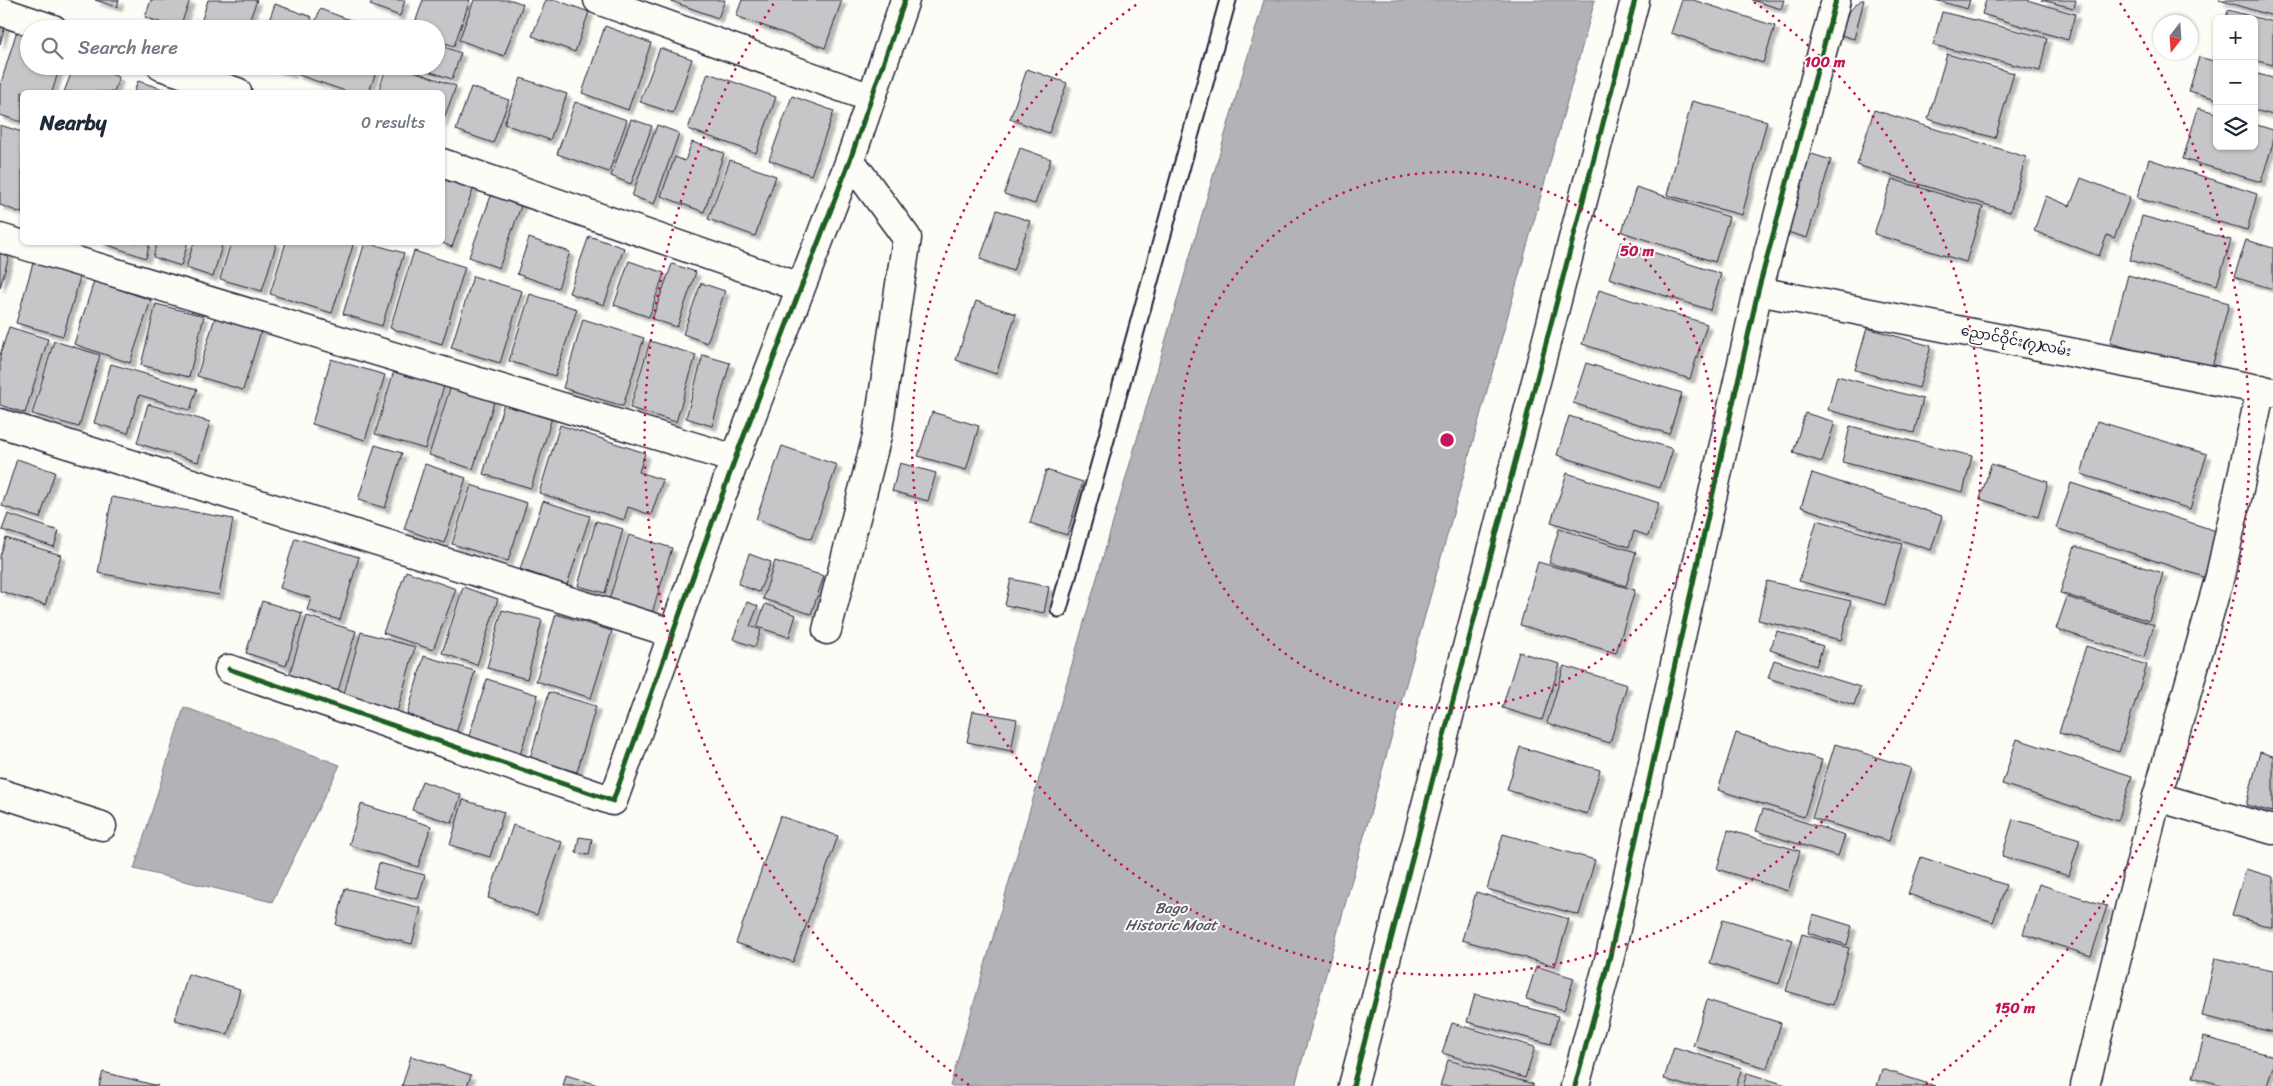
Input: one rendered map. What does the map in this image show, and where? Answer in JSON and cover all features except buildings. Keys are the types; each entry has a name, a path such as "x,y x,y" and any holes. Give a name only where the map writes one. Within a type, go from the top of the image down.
{"street":[{"path":"598,0 870,98"},
{"path":"229,669 613,801 734,459 850,160 905,0"},
{"path":"1353,1086 1635,0"},
{"path":"1575,1086 1610,956 1758,291 1836,0"},
{"path":"0,11 26,20"},
{"path":"187,75 231,90"},
{"path":"827,630 877,436 907,238 850,160"},
{"path":"445,164 800,287"},
{"path":"0,238 20,244"},
{"path":"23,245 734,459"},
{"name":"ညောင်ဝိုင်း(၇)လမ်း","path":"1758,291 2267,391"},
{"path":"2085,1086 2157,797 2220,576 2267,391"},
{"path":"0,423 672,633"},
{"path":"0,793 102,826"},
{"path":"2157,797 2273,830"}],"lane":[{"path":"1059,609 1228,0"}],"water":[{"name":"Bago Historic Moat","path":"1264,0 1595,0 1295,1086 950,1086"},
{"path":"184,707 340,765 272,902 134,869"}],"cycle path":[{"path":"229,669 613,801 735,459 850,160 905,0"},
{"path":"1353,1086 1635,0"},
{"path":"1575,1086 1610,956 1758,291 1836,0"}]}
